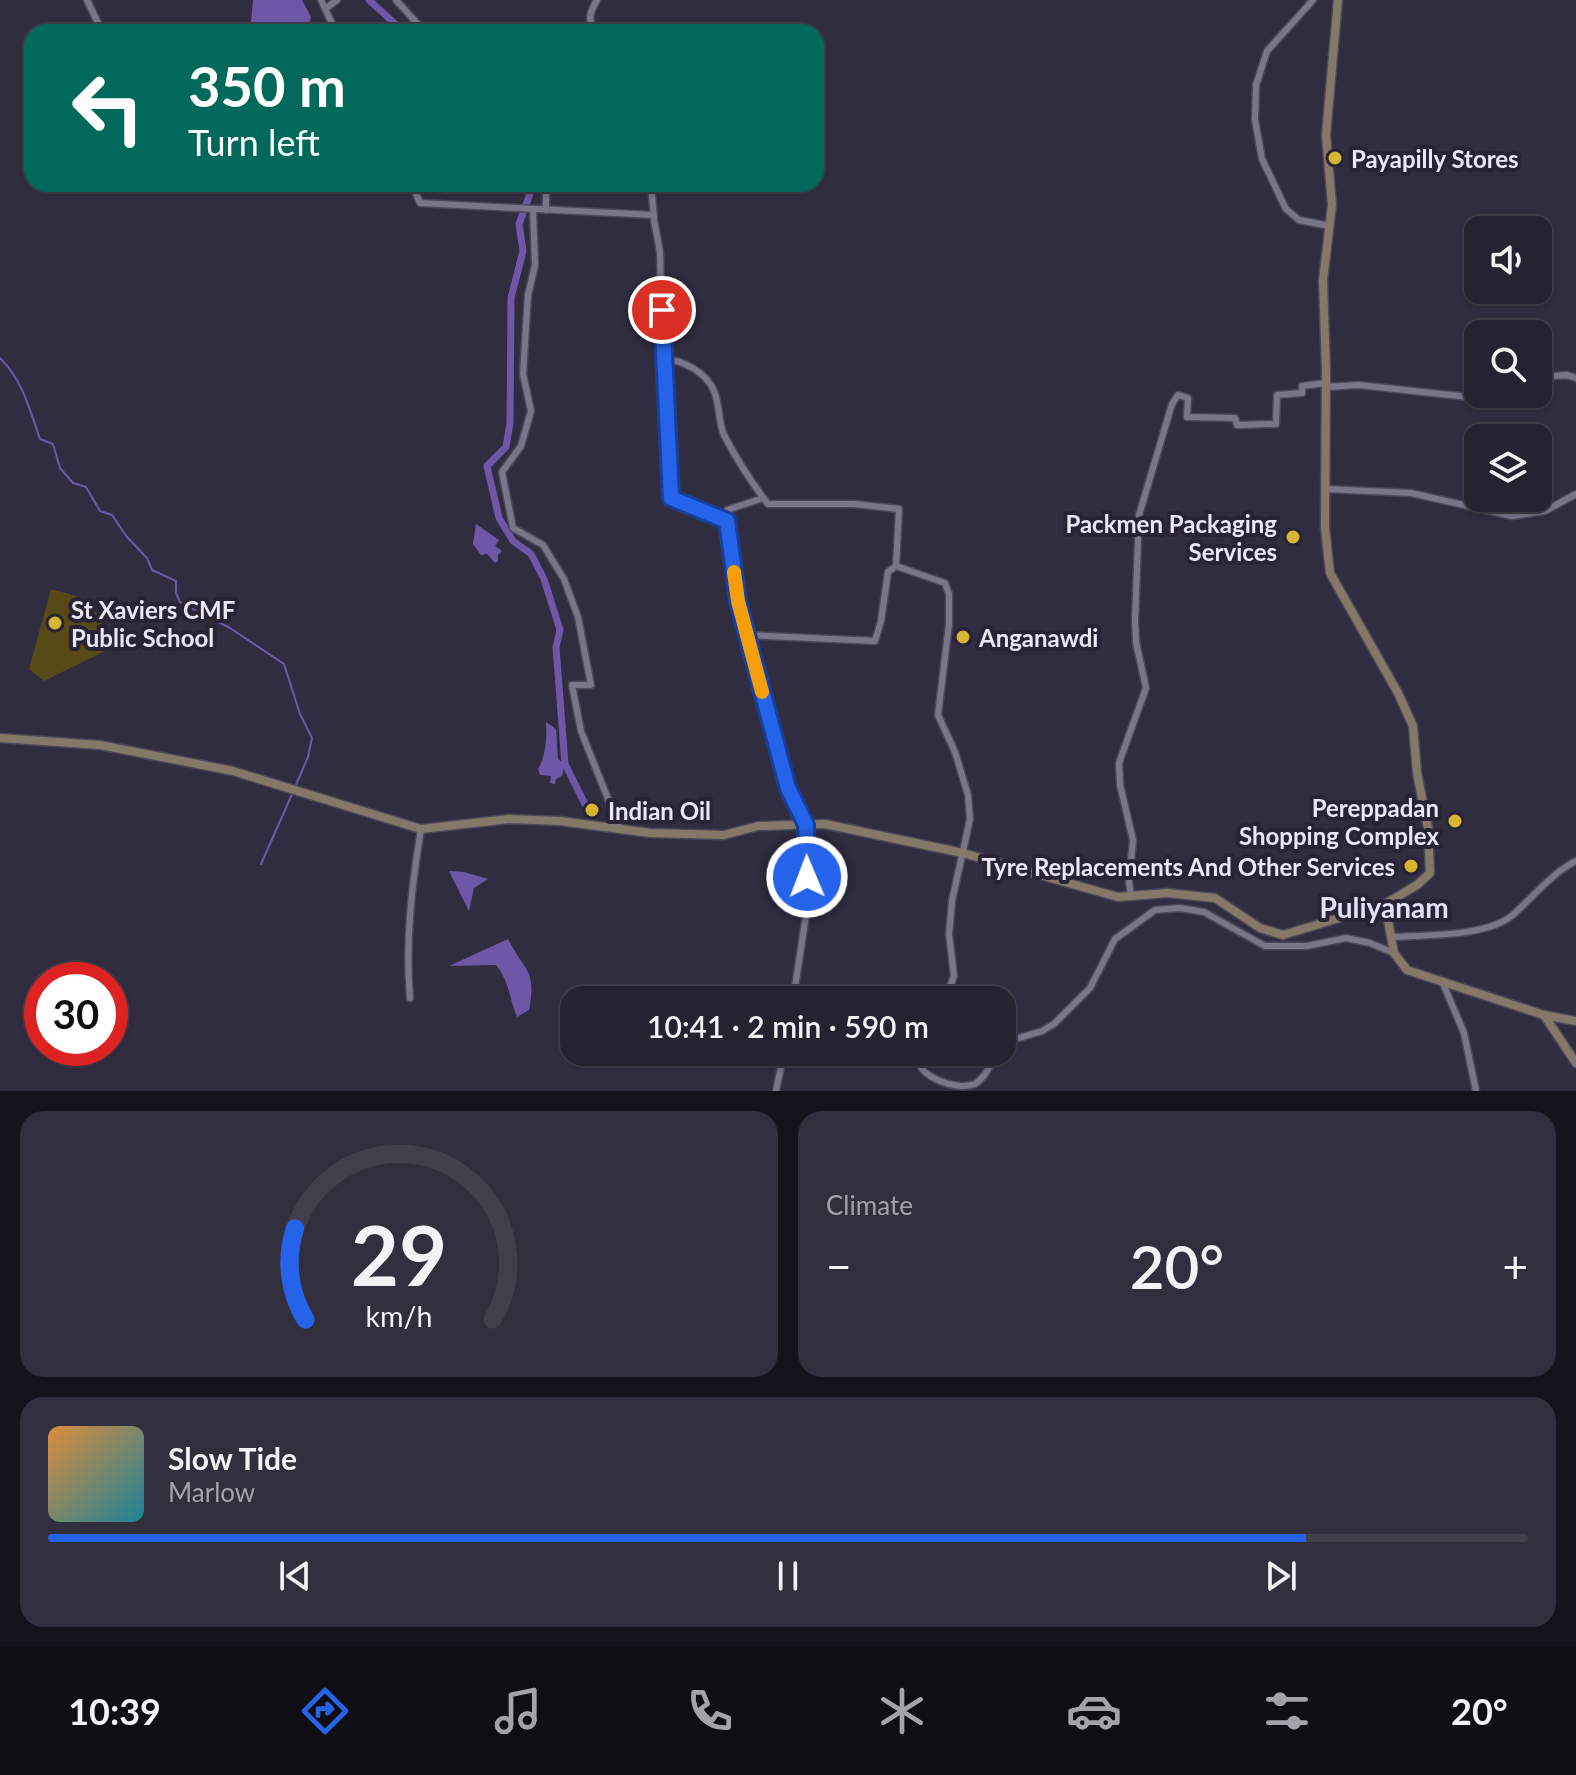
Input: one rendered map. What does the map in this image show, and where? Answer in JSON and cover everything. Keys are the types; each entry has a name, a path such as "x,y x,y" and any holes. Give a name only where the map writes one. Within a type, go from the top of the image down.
{"main road":[{"path":"0,738 100,745 233,771 421,829 509,819 560,821 650,833 724,835 758,826 825,824 963,853 1118,897 1167,893 1215,898 1260,928 1283,935 1385,904 1417,885 1430,873 1428,828 1417,773 1413,726 1398,693 1330,573 1325,528 1323,280 1332,205 1326,135 1338,0"},
{"path":"1385,904 1394,953 1407,970 1544,1015 1576,1021"},
{"path":"1544,1015 1576,1063"}],"street":[{"path":"87,0 99,24"},
{"path":"321,0 332,24"},
{"path":"325,9 337,0"},
{"path":"396,0 418,24"},
{"path":"590,24 590,12 597,0"},
{"path":"1313,0 1267,51 1259,71 1255,120 1262,159 1286,209 1299,220 1330,226"},
{"path":"415,192 420,203 653,215 654,218"},
{"path":"546,192 546,210"},
{"path":"652,192 660,252 671,498 727,521"},
{"path":"533,209 535,265 528,295 523,374 531,411 521,446 502,472 513,528 543,545 564,579 578,617 591,685 572,685 581,731 620,829"},
{"path":"663,359 677,360 690,366 706,380 714,392 722,430 750,482 768,504 854,504 899,509 896,566"},
{"path":"1552,376 1576,378"},
{"path":"1131,896 1129,882 1133,840 1120,785 1119,763 1146,688 1136,642 1135,620 1139,515 1172,404 1178,395 1188,398 1187,417 1235,418 1237,425 1276,424 1277,395 1302,393 1302,386 1359,385 1464,396"},
{"path":"1325,489 1411,493 1512,516 1545,511 1576,494"},
{"path":"763,498 727,510 727,521 738,601 788,788 806,825 808,902 795,986"},
{"path":"747,635 875,641 888,572 896,566"},
{"path":"896,566 945,583 949,594 949,624 938,715 955,752 968,795 970,819 952,901 949,934 954,976 950,986"},
{"path":"410,998 406,960 421,829"},
{"path":"1392,937 1472,932 1511,917 1534,893 1576,861"},
{"path":"1016,1039 1054,1024 1090,988 1115,939 1155,910 1180,908 1204,912 1265,946 1307,946 1346,938 1394,953"},
{"path":"1442,981 1464,1033 1476,1091"},
{"path":"776,1091 781,1066"},
{"path":"917,1066 928,1077 965,1088 977,1083 991,1066"}],"shaded area":[{"path":"253,0 302,0 311,17 309,24 251,24"},
{"path":"476,524 499,540 495,546 502,551 495,563 487,554 481,555 473,544"},
{"path":"51,589 90,600 113,647 44,681 29,669"},
{"path":"546,722 556,729 558,759 565,764 562,776 556,779 555,784 550,783 551,776 540,775 538,769 543,758"},
{"path":"449,871 488,879 474,888 469,911"},
{"path":"508,939 528,971 531,986 529,1010 517,1017 507,984 496,965 449,966"}],"waterway":[{"path":"369,0 395,24"},
{"path":"531,192 519,224 523,251 511,298 510,423 506,447 487,466 499,518 513,541 531,554 544,579 560,630 556,647 565,764 585,804"},
{"path":"0,358 20,385 40,439 53,444 60,468 73,483 86,487 100,511 112,515 147,558 152,570 176,581 180,602 230,628 284,664 300,714 312,738 308,757 295,787"},
{"path":"261,864 293,792"}],"slow traffic":[{"path":"734,572 738,601 762,692"}],"place":[{"name":"Payapilly Stores","path":"1335,158"},
{"name":"Packmen Packaging Services","path":"1293,537"},
{"name":"St Xaviers CMF Public School","path":"55,623"},
{"name":"Anganawdi","path":"963,637"},
{"name":"Indian Oil","path":"592,810"},
{"name":"Pereppadan Shopping Complex","path":"1455,821"},
{"name":"Tyre Replacements And Other Services","path":"1411,866"}],"district":[{"name":"Puliyanam","path":"1384,907"}],"route":[{"path":"662,310 671,498 727,521 738,601 788,788 806,825 807,877"}]}
